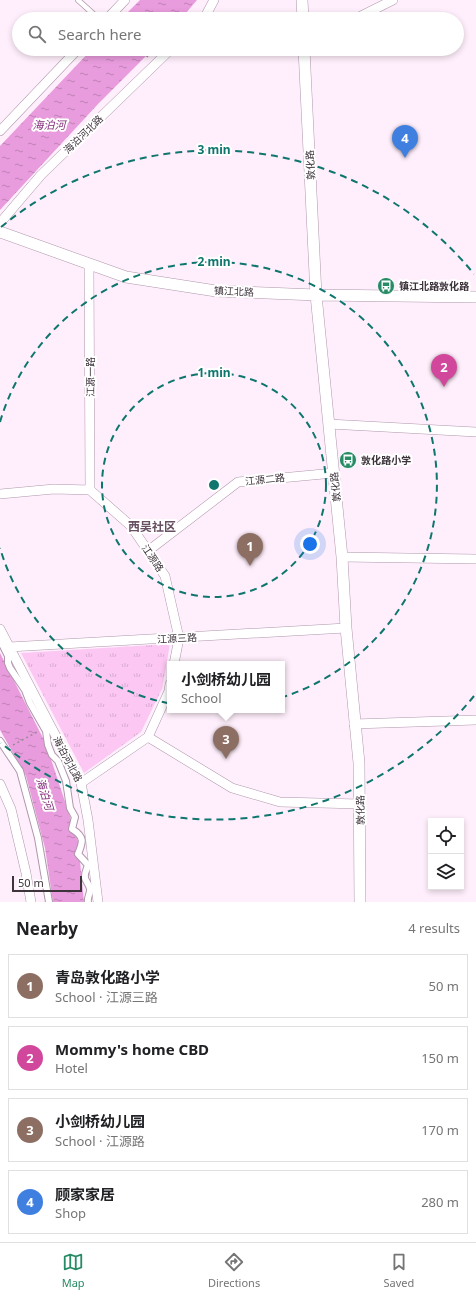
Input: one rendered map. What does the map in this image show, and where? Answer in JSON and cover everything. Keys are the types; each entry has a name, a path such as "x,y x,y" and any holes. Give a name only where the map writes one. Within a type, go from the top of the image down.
{"street":[{"path":"114,12 125,0"},
{"path":"208,12 214,0"},
{"path":"302,0 303,12"},
{"path":"369,12 392,0"},
{"path":"0,131 71,56"},
{"name":"海泊河北路","path":"0,223 40,175 164,56"},
{"name":"敦化路","path":"304,56 316,295 342,557 346,628 354,724 359,763 360,902"},
{"name":"镇江北路","path":"0,232 126,277 216,291 316,295 476,297"},
{"name":"江源一路","path":"89,264 90,490"},
{"path":"329,424 476,432"},
{"name":"江源二路","path":"148,551 238,482 334,473"},
{"path":"0,494 54,489 90,490"},
{"name":"江源路","path":"90,490 131,526 165,576 179,638 175,661"},
{"path":"342,557 476,558"},
{"name":"江源三路","path":"9,647 346,628"},
{"name":"海泊河北路","path":"0,629 81,783 88,820 98,902"},
{"path":"0,640 8,656 10,668 24,690 46,731 48,745 52,755 58,761 66,781 70,808 75,817 72,830 79,833 83,843 78,854 88,865 85,874 85,878 90,887 87,900 88,902"},
{"path":"81,783 148,737 167,695"},
{"path":"354,724 476,720"},
{"path":"148,737 232,788 280,802 360,804"},
{"path":"0,741 20,771 38,838 49,902"},
{"path":"0,784 4,801 11,809 26,873 31,902"}],"lane":[{"path":"78,0 91,12"}],"path":[{"path":"6,749 44,728"}],"green space":[{"path":"170,644 162,689 141,732 84,773 21,653"}],"water":[{"path":"140,0 197,0 187,12 128,12"},
{"name":"海泊河","path":"85,56 146,56 98,104 0,210 0,146"},
{"name":"海泊河","path":"0,653 46,744 78,841 84,902 53,902 45,848 26,776 0,730"}],"place":[{"name":"顾家家居","path":"405,158"},
{"name":"镇江北路敦化路","path":"386,286"},
{"name":"Mommy's home CBD","path":"444,387"},
{"name":"敦化路小学","path":"348,460"},
{"name":"青岛敦化路小学","path":"250,566"},
{"name":"小剑桥幼儿园","path":"226,759"}],"district":[{"name":"西吴社区","path":"152,527"}]}
